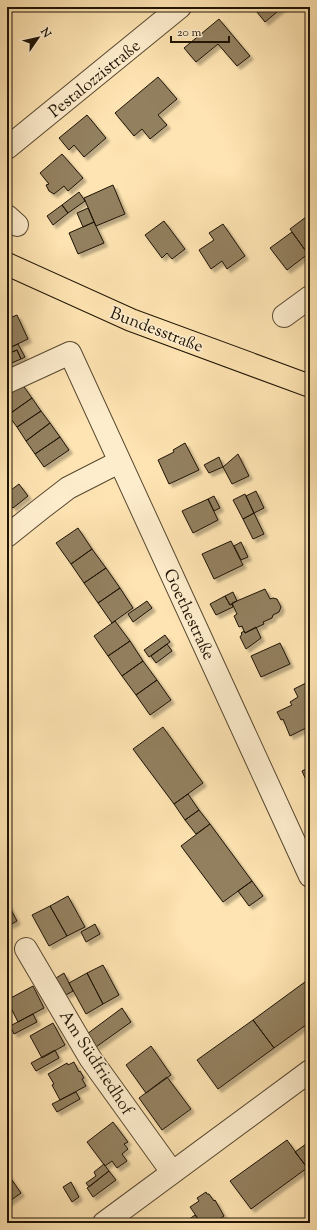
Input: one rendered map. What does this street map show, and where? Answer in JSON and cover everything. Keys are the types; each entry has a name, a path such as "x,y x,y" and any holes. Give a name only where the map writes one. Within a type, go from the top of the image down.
{"main road":[{"name":"Bundesstraße","path":"7,264 131,320 310,386"}],"street":[{"name":"Pestalozzistraße","path":"7,148 180,7"},
{"path":"284,316 310,297"},
{"name":"Goethestraße","path":"7,382 70,353 310,876"},
{"path":"7,536 68,488 120,462"},
{"name":"Am Südfriedhof","path":"26,949 90,1058 172,1172"},
{"path":"104,1223 310,1071"}],"building":[{"path":"253,7 283,7 265,22"},
{"path":"219,19 250,56 237,66 218,44 196,62 184,48"},
{"path":"158,77 177,99 158,115 167,125 150,139 142,129 134,136 115,113"},
{"path":"87,115 106,138 84,157 74,145 69,150 59,138"},
{"path":"62,154 83,178 68,191 64,186 54,194 49,191 46,185 49,184 40,173"},
{"path":"113,185 125,214 96,226 84,198"},
{"path":"79,192 85,201 68,213 62,205"},
{"path":"62,205 68,213 53,225 47,216"},
{"path":"88,208 94,222 83,227 77,213"},
{"path":"310,214 310,246 305,250 290,229"},
{"path":"164,221 185,249 172,259 167,253 162,258 145,235"},
{"path":"94,222 104,243 78,254 69,233"},
{"path":"223,224 245,256 227,269 222,261 211,269 199,250 214,240 209,233"},
{"path":"292,232 308,254 287,270 270,248"},
{"path":"17,315 28,339 7,349 7,319"},
{"path":"18,344 25,357 21,359 17,350 7,354 7,349"},
{"path":"17,350 21,359 7,365 7,354"},
{"path":"22,384 32,398 8,415 7,395"},
{"path":"32,398 41,411 17,427 8,415"},
{"path":"41,411 50,423 26,441 17,427"},
{"path":"50,423 60,437 35,454 26,441"},
{"path":"60,437 69,450 44,467 35,454"},
{"path":"185,443 199,470 169,484 158,460 174,452 173,450"},
{"path":"238,454 249,476 232,484 223,467"},
{"path":"219,457 223,467 209,473 204,465"},
{"path":"19,484 28,496 13,508 7,501 7,493"},
{"path":"256,491 264,508 254,513 246,496"},
{"path":"245,494 254,513 243,519 233,500"},
{"path":"214,496 220,508 214,511 208,499"},
{"path":"208,499 218,520 193,533 182,511"},
{"path":"254,513 264,534 253,539 243,519"},
{"path":"78,528 92,549 71,564 56,543"},
{"path":"231,541 243,565 214,579 202,554"},
{"path":"241,542 248,557 241,560 234,546"},
{"path":"92,549 106,568 84,583 71,564"},
{"path":"310,556 310,568 307,558"},
{"path":"106,568 120,588 98,603 84,583"},
{"path":"120,588 133,608 112,623 98,603"},
{"path":"265,589 270,599 277,599 281,607 279,612 273,615 272,618 263,622 264,624 245,633 242,626 239,627 234,616 237,614 232,603"},
{"path":"233,592 237,601 230,605 225,596"},
{"path":"225,596 230,605 232,604 233,607 216,615 210,604"},
{"path":"147,601 152,608 133,622 128,614"},
{"path":"115,621 130,641 108,656 94,636"},
{"path":"256,627 261,638 246,649 240,637 242,634 241,633 244,631 245,633"},
{"path":"165,635 170,642 149,657 144,650"},
{"path":"130,641 143,661 122,676 108,656"},
{"path":"280,643 290,664 261,677 251,656"},
{"path":"167,644 172,651 156,663 151,656"},
{"path":"143,661 157,680 136,695 122,676"},
{"path":"157,680 171,700 150,715 136,695"},
{"path":"310,681 310,705 307,706 310,712 310,726 290,736 283,719 281,720 277,712 292,705 290,702 298,697 294,689"},
{"path":"163,727 203,783 174,804 133,749"},
{"path":"310,767 310,789 302,771"},
{"path":"188,794 199,810 185,820 174,804"},
{"path":"199,810 210,824 196,834 185,820"},
{"path":"210,824 252,881 223,902 181,846"},
{"path":"252,881 263,896 249,906 238,891"},
{"path":"68,896 85,927 67,936 50,906"},
{"path":"8,904 17,921 10,925 7,920"},
{"path":"50,906 67,936 49,946 32,915"},
{"path":"95,924 100,934 86,942 81,932"},
{"path":"103,965 119,995 103,1004 87,973"},
{"path":"64,973 73,991 66,995 56,978"},
{"path":"87,973 103,1004 86,1014 69,983"},
{"path":"309,979 310,1022 274,1048 253,1020"},
{"path":"33,986 44,1008 18,1022 7,1000"},
{"path":"122,1008 131,1022 96,1047 87,1034"},
{"path":"33,1014 37,1022 14,1034 10,1026"},
{"path":"253,1020 274,1048 218,1089 197,1060"},
{"path":"53,1023 65,1045 42,1058 30,1036"},
{"path":"151,1046 171,1075 146,1093 126,1065"},
{"path":"55,1050 59,1058 36,1071 31,1063"},
{"path":"74,1062 84,1078 82,1079 86,1086 60,1100 52,1085 54,1084 48,1074 67,1063 68,1065"},
{"path":"167,1077 191,1109 162,1130 139,1098"},
{"path":"76,1092 80,1099 57,1112 52,1104"},
{"path":"113,1122 128,1142 124,1144 128,1149 122,1154 127,1161 117,1168 112,1161 105,1166 87,1142"},
{"path":"287,1140 307,1168 251,1209 230,1181"},
{"path":"310,1141 310,1165 307,1167 295,1152"},
{"path":"104,1164 109,1171 89,1187 86,1183 96,1176 94,1172"},
{"path":"109,1171 116,1180 93,1197 87,1188"},
{"path":"7,1173 21,1193 7,1203"},
{"path":"71,1182 79,1197 72,1202 63,1187"},
{"path":"206,1192 214,1201 215,1200 224,1216 214,1223 201,1223 190,1207 199,1201 197,1198"},
{"path":"195,1215 201,1223 190,1223 188,1220"}]}
